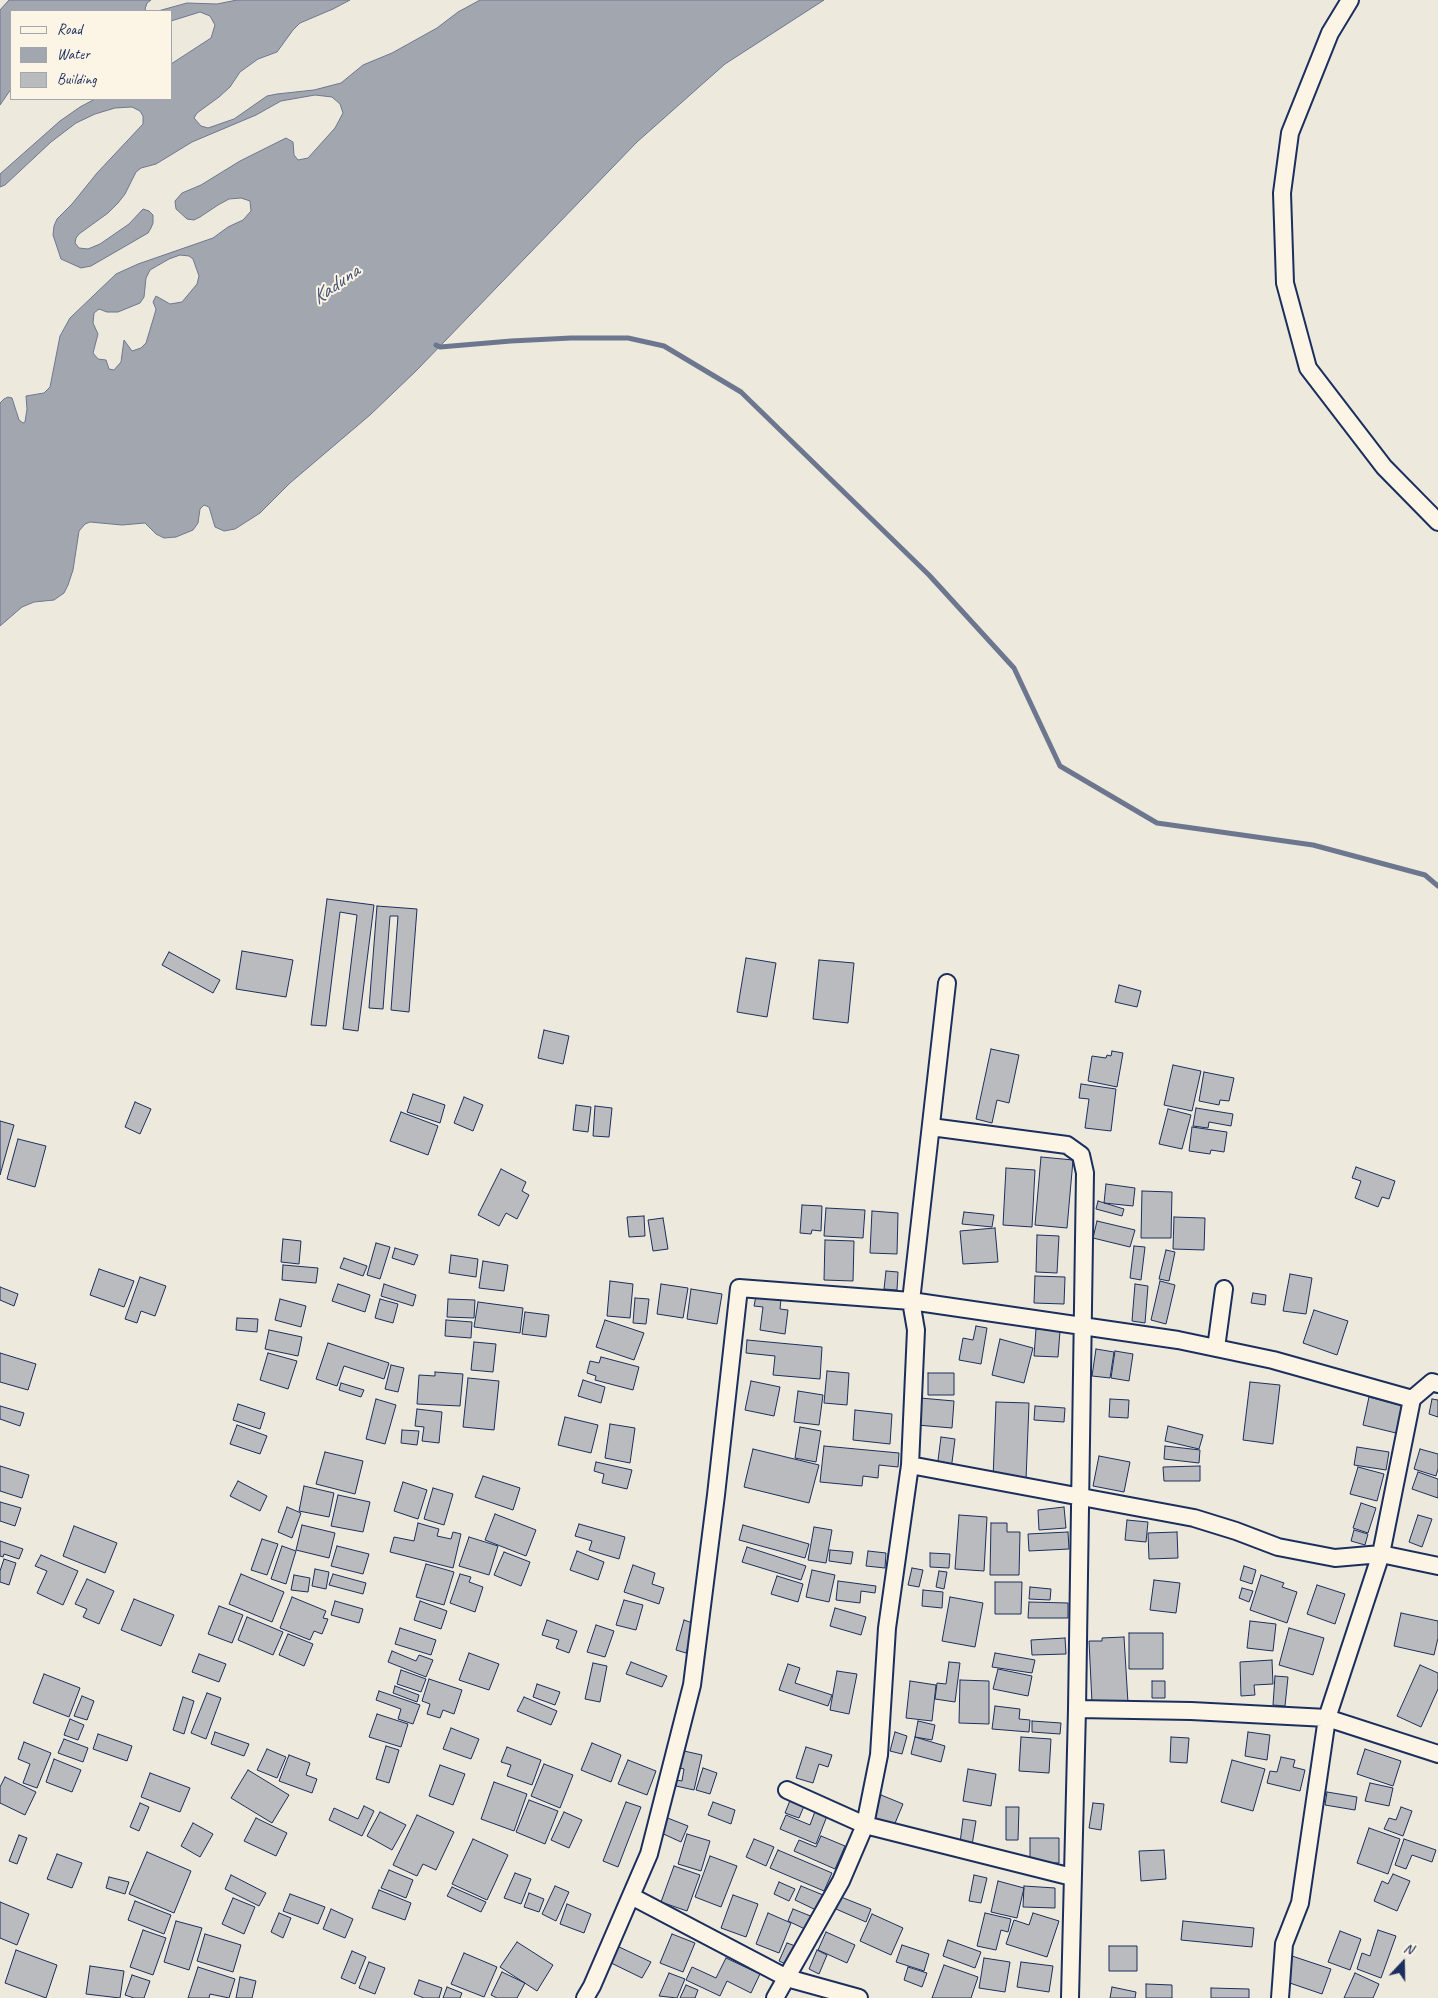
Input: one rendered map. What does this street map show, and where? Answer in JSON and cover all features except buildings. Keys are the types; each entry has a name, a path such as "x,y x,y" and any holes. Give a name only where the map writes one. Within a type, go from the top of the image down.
{"street":[{"path":"1350,0 1330,34 1290,133 1282,193 1285,283 1308,368 1384,467 1438,522"},
{"path":"775,1998 841,1881 865,1825 879,1755 887,1628 910,1464 916,1330 912,1301 947,983"},
{"path":"931,1127 1067,1145 1081,1155 1085,1173 1084,1326 1070,1998"},
{"path":"585,1998 592,1986 649,1854 692,1685 739,1288 912,1301 1178,1340 1273,1360 1412,1400"},
{"path":"1216,1348 1224,1289"},
{"path":"1280,1998 1284,1944 1300,1903 1327,1718 1381,1554 1412,1400 1432,1382 1438,1384"},
{"path":"910,1464 1194,1518 1278,1547 1335,1558 1381,1554 1438,1566"},
{"path":"1077,1709 1191,1711 1327,1718 1438,1754"},
{"path":"787,1790 865,1825 1072,1878"},
{"path":"631,1896 787,1978 859,1998"}],"water":[{"path":"9,0 151,0 147,3 146,10 10,10 10,90 0,105 0,10"},
{"name":"Kaduna","path":"237,0 350,0 300,23 277,52 258,59 240,72 230,87 197,113 194,118 201,126 208,128 234,119 267,96 314,90 341,83 363,65 392,53 437,28 458,12 480,0 824,0 725,64 637,142 416,371 370,415 290,483 260,513 235,529 224,531 215,527 209,507 204,505 200,509 198,523 193,530 176,537 164,538 156,534 145,523 122,525 90,522 85,524 79,531 73,570 64,593 54,600 34,602 22,607 0,626 0,403 8,397 12,398 19,420 23,423 25,422 26,396 44,393 50,387 60,336 70,318 116,274 138,264 213,238 228,227 243,220 251,211 250,201 241,198 229,199 194,220 187,219 176,209 175,201 182,193 201,185 240,161 286,138 293,142 294,155 298,160 308,158 335,128 343,113 340,104 332,97 315,95 281,101 256,115 192,142 156,164 141,168 136,172 125,194 118,203 108,213 79,234 75,243 79,248 88,249 100,244 129,224 143,209 153,215 153,223 148,233 91,266 81,268 61,259 53,235 57,219 143,124 143,116 140,111 132,107 115,108 95,114 76,123 51,142 5,185 0,187 0,174 60,121 93,100 172,100 172,63 211,38 215,25 210,16 200,12 172,21 172,10 162,10 187,3 217,4","holes":["180,255 189,256 193,259 199,276 197,284 182,302 170,304 156,296 153,302 156,309 146,343 141,348 132,351 124,340 121,362 114,370 109,369 106,360 98,359 93,353 98,334 93,323 94,313 99,309 107,312 118,312 140,303 144,297 146,278 150,270"]}],"waterway":[{"path":"436,345 440,347 571,338 628,338 664,346 741,392 929,575 1014,668 1060,766 1157,823 1313,845 1425,875 1438,886"}]}
